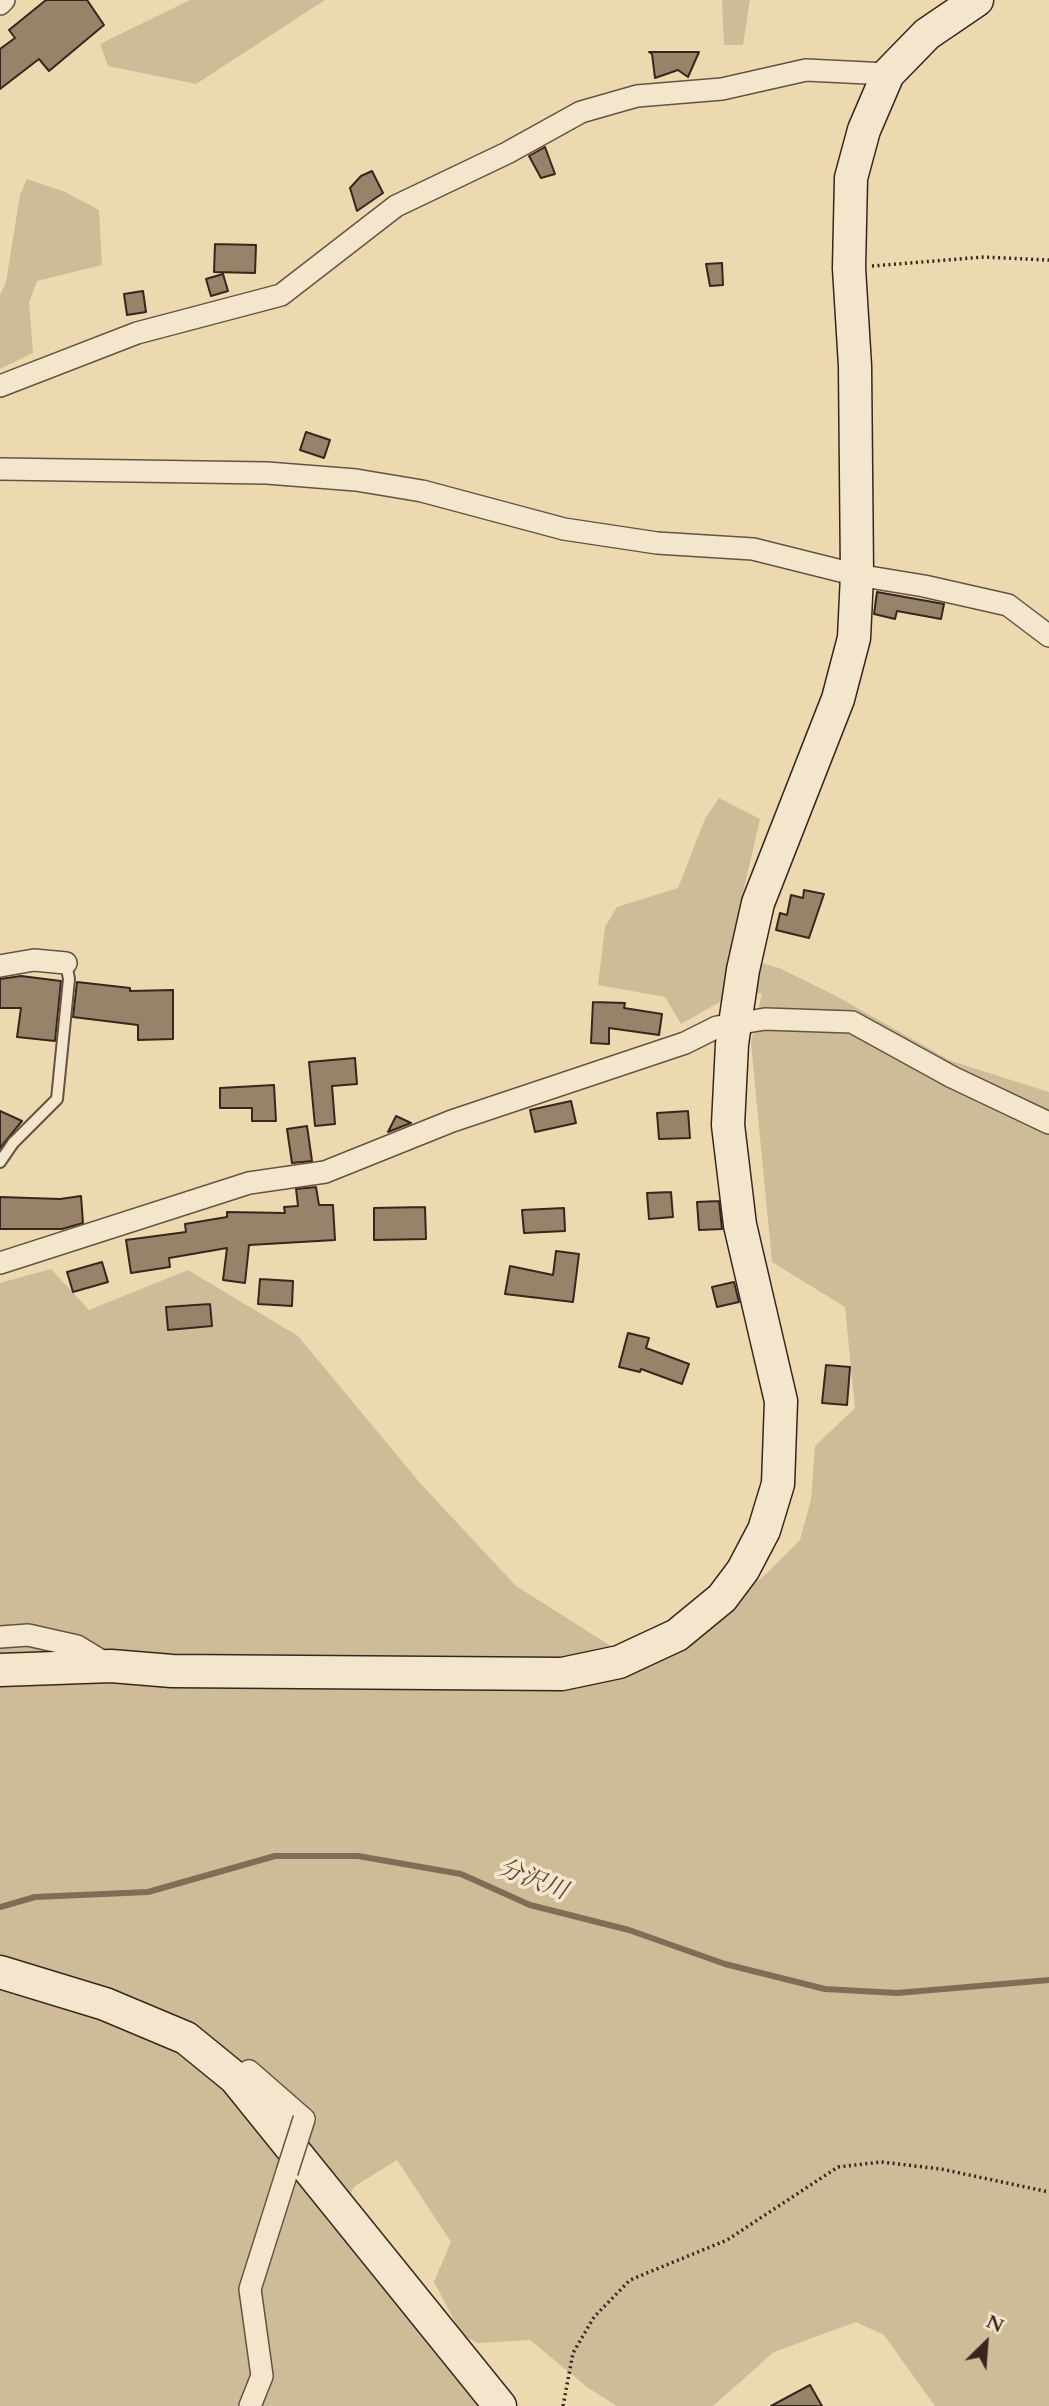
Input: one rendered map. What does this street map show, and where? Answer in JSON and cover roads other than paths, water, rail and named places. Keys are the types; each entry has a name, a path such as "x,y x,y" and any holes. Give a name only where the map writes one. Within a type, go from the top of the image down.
{"street":[{"path":"0,4 4,0"},
{"path":"0,1670 110,1666 172,1671 562,1675 619,1662 677,1635 722,1598 743,1570 765,1530 778,1484 781,1401 740,1225 728,1125 733,1024 758,903 838,699 854,638 858,575 855,366 849,268 851,178 864,130 888,74 927,34 977,0"},
{"path":"0,386 136,333 281,295 396,206 507,153 580,111 637,96 722,89 806,70 888,74"},
{"path":"0,469 267,473 356,480 422,491 564,529 657,543 753,549 858,575 924,586 1008,605 1049,636"},
{"path":"0,966 34,960 66,963"},
{"path":"0,1263 249,1183 326,1172 452,1121 685,1043 717,1027 765,1019 852,1021 952,1077 1049,1123"},
{"path":"0,1637 28,1635 77,1646 110,1666"},
{"path":"0,1972 105,2004 186,2038 235,2078 500,2406"},
{"path":"235,2078 248,2071 304,2119 250,2289 262,2376 250,2406"}],"lane":[{"path":"0,1162 13,1143 57,1099 69,979 66,963"}],"waterway":[{"name":"分沢川","path":"0,1907 35,1897 148,1892 275,1856 358,1856 461,1874 530,1905 629,1930 725,1964 825,1989 897,1993 1049,1980"}]}
